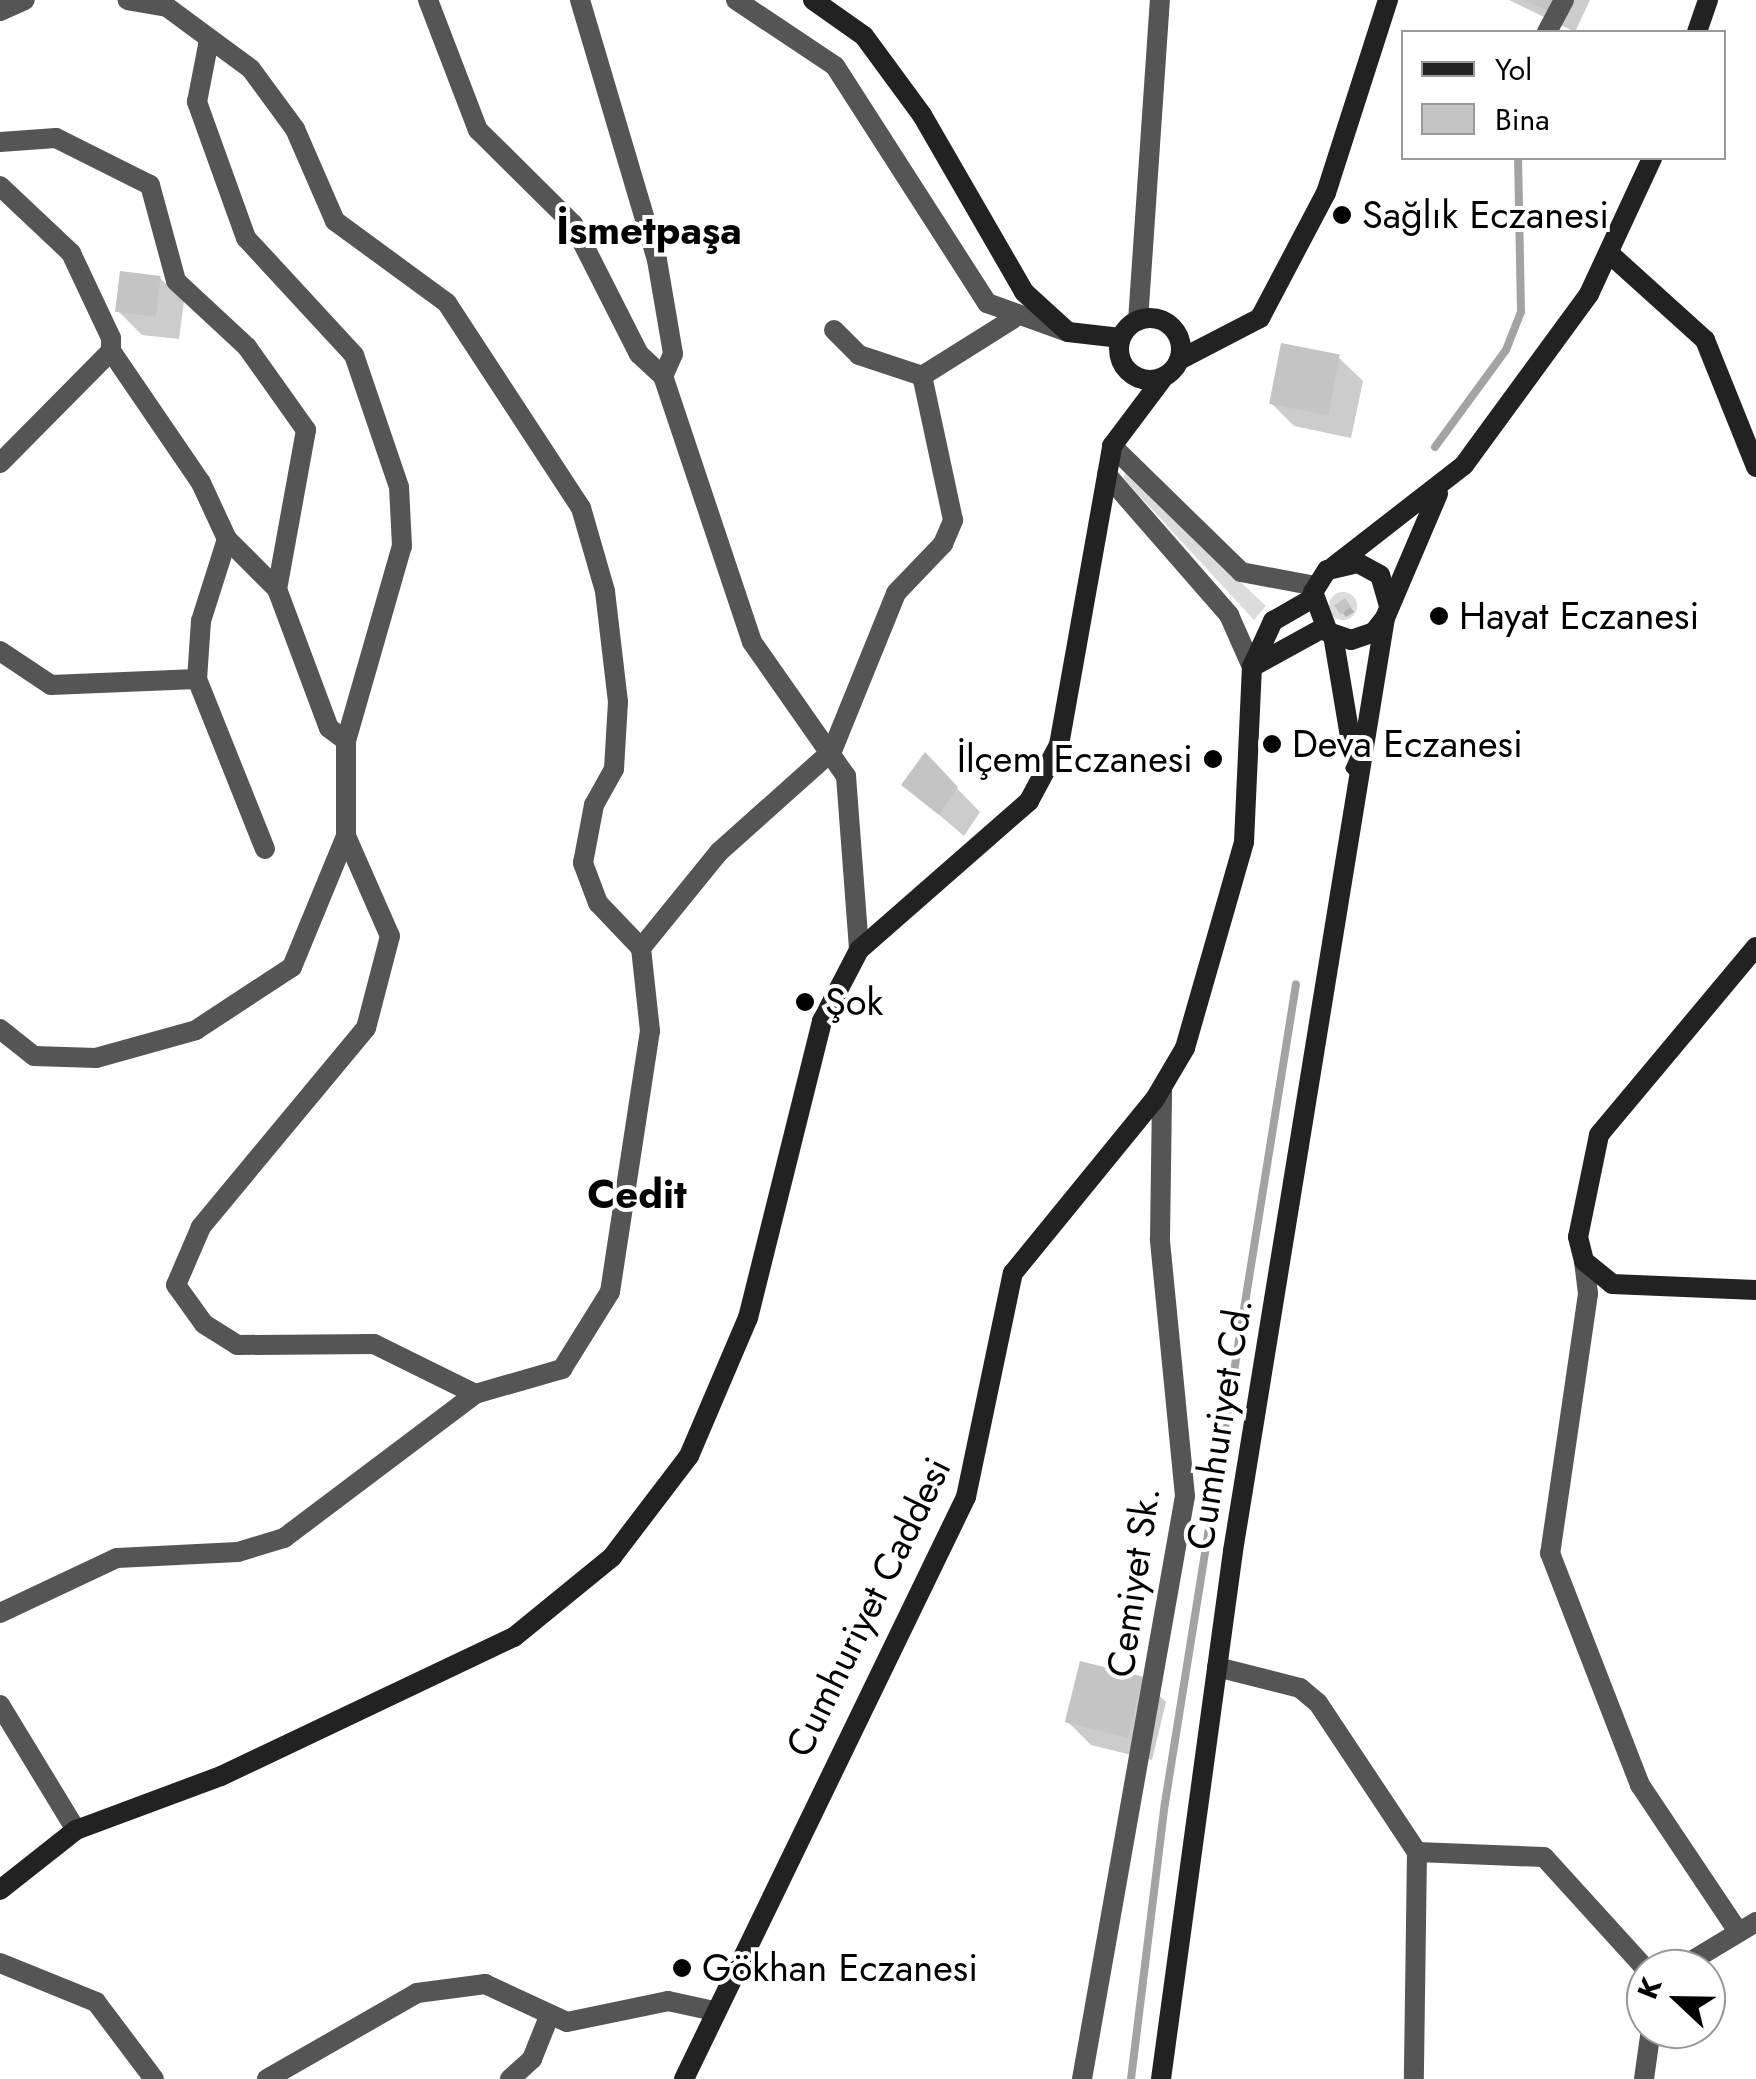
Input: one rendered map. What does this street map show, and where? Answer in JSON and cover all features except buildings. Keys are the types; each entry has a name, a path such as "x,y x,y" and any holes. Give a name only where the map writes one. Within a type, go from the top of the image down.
{"street":[{"path":"0,11 25,0"},
{"path":"0,1613 117,1558 238,1552 284,1538 475,1394 562,1369 610,1292 650,1031 641,948 598,903 583,864 594,805 614,768 618,702 605,592 582,508 447,303 335,221 296,129 252,69 167,7 128,0"},
{"path":"428,0 478,130 573,224 639,354 664,376 752,642 846,776 859,950"},
{"path":"580,0 656,260 672,354 664,376"},
{"path":"736,0 835,66 987,303 1012,319 1068,332 1121,338"},
{"path":"813,0 864,36 922,115 1024,292 1068,332"},
{"path":"1121,338 1138,321 1160,0"},
{"path":"4,1879 76,1830 221,1776 514,1637 612,1556 689,1456 748,1318 822,1021 859,950 1029,801 1060,745 1112,446 1179,360 1260,318 1326,193 1388,0"},
{"path":"1549,30 1564,0"},
{"path":"1698,30 1708,0"},
{"path":"0,1029 34,1056 96,1058 196,1030 292,966 346,836 346,741 402,546 398,487 354,355 246,238 198,102 209,40"},
{"path":"0,142 56,138 150,185 176,281 247,347 306,430 277,588"},
{"path":"1107,475 1228,615 1252,667 1328,631 1363,638 1387,612 1439,492 1610,255 1651,160"},
{"path":"0,186 70,253 111,352 201,483 228,539 277,588 329,728 346,741"},
{"path":"1610,255 1705,340 1756,466"},
{"path":"922,376 1012,319"},
{"path":"1138,321 1172,326 1179,360"},
{"path":"834,330 858,355 922,376"},
{"path":"1121,338 1128,372 1163,378"},
{"path":"0,463 111,352"},
{"path":"641,948 719,852 832,751 896,593 943,544 953,520 922,376"},
{"path":"1112,446 1242,572 1314,592"},
{"path":"1314,592 1332,567 1439,492"},
{"path":"228,539 201,621 197,679 265,849"},
{"path":"1332,567 1376,571 1387,612"},
{"path":"1314,592 1328,631 1358,783"},
{"name":"Cumhuriyet Caddesi","path":"684,2079 966,1496 1013,1273 1162,1088 1200,1006 1241,858 1252,667 1273,622 1314,592"},
{"name":"Cumhuriyet Cd.","path":"1162,2079 1217,1667 1387,612"},
{"path":"0,651 51,685 197,679"},
{"path":"346,836 390,936 366,1028 201,1226 176,1285 204,1324 237,1344 374,1344 475,1394"},
{"path":"1710,1949 1746,1926 1640,1785 1550,1552 1588,1294 1579,1211 1599,1135 1756,947"},
{"name":"Cemiyet Sk.","path":"1082,2079 1186,1496 1160,1239 1162,1088"},
{"path":"1584,1260 1612,1284 1756,1290"},
{"path":"1217,1667 1300,1688 1318,1702 1417,1852 1414,2079"},
{"path":"0,1705 76,1830"},
{"path":"1417,1852 1544,1857 1628,1949"},
{"path":"0,1963 96,2002 154,2079"},
{"path":"267,2079 416,1993 485,1984 567,2022 668,2002 714,2012"},
{"path":"510,2079 532,2059 550,2014"},
{"path":"1644,2079 1648,2049"}],"shaded area":[{"path":"1126,473 1266,606 1254,620 1123,478"},
{"path":"1343,592 1353,596 1357,606 1353,616 1343,620 1333,616 1329,606 1333,596"}],"waterway":[{"path":"1435,447 1506,350 1521,312 1518,160"},
{"path":"1131,2079 1165,1803 1296,984"}],"place":[{"name":"Sağlık Eczanesi","path":"1342,215"},
{"name":"Hayat Eczanesi","path":"1439,616"},
{"name":"Deva Eczanesi","path":"1272,744"},
{"name":"İlçem Eczanesi","path":"1213,759"},
{"name":"Şok","path":"805,1002"},
{"name":"Gökhan Eczanesi","path":"682,1968"}],"district":[{"name":"İsmetpaşa","path":"649,230"},
{"name":"Cedit","path":"637,1194"}]}
